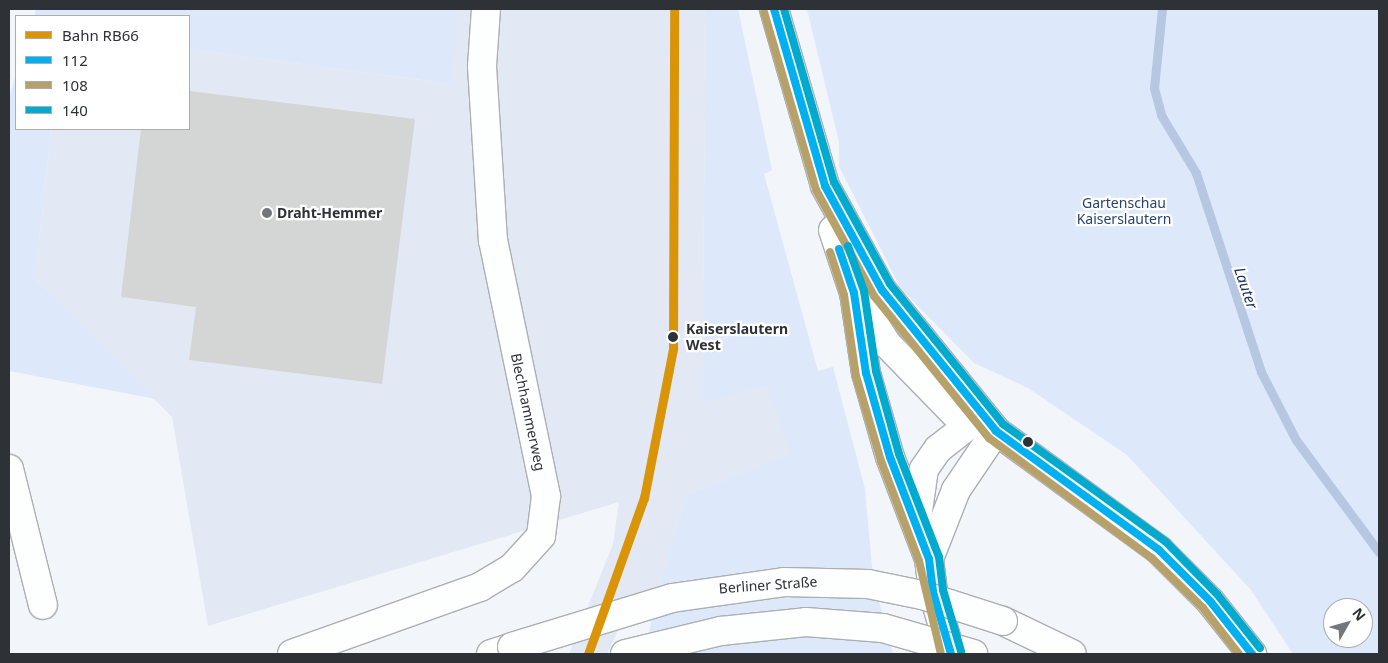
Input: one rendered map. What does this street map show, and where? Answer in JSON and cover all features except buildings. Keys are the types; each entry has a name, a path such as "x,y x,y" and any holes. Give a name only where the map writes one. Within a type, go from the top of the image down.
{"main road":[{"name":"Blechhammerweg","path":"292,654 480,587 512,568 541,536 546,496 493,241 482,66 486,9"},
{"path":"774,9 854,293 866,373 890,457 930,559 933,592 951,654"},
{"path":"825,186 882,290 996,431 1159,550 1210,601 1252,654"},
{"path":"854,293 902,362 969,425 996,431"},
{"path":"917,527 924,469 938,449 969,425"},
{"path":"930,559 956,490 996,431"},
{"path":"9,469 43,605"},
{"name":"Berliner Straße","path":"502,651 672,598 784,582 876,586 1003,621 1072,654"},
{"path":"625,654 721,631 806,622 883,628 973,654"}],"shaded area":[{"path":"457,9 706,9 702,402 766,386 792,454 686,495 654,607 632,600 607,654 569,654 613,544 619,502 208,626 172,417 35,278 51,130 190,130 190,49 450,84"}],"green space":[{"path":"36,9 457,9 451,84 190,49 190,15 34,15"},
{"path":"706,9 738,9 772,170 764,174 818,371 833,367 865,489 873,578 893,654 645,654 654,607 686,495 791,454 766,386 702,403"},
{"name":"Gartenschau Kaiserslautern","path":"807,9 1379,9 1379,654 1293,654 1251,590 1127,455 1028,388 974,363 901,289 839,166 839,142"},
{"path":"15,77 15,130 51,130 35,278 156,399 9,371 9,98"}],"waterway":[{"name":"Lauter","path":"1162,9 1154,88 1161,115 1196,173 1261,372 1296,440 1379,552"}],"rail line":[{"name":"RB66","path":"588,654 644,498 673,349 674,9"}],"transit line":[{"name":"112","path":"774,9 825,186 882,290 996,431 1159,550 1210,601 1252,654"},
{"name":"140","path":"784,9 834,182 890,284 1003,424 1166,542 1217,594 1260,648"},
{"name":"108","path":"764,12 816,190 874,296 989,438 1152,558 1203,608 1239,654"},
{"name":"140","path":"848,246 864,291 876,371 899,454 939,557 943,590 961,651"},
{"name":"112","path":"839,249 854,293 866,373 890,457 929,559 933,592 951,654"},
{"name":"108","path":"830,252 844,295 856,376 881,461 919,561 941,654"}],"place":[{"name":"Draht-Hemmer","path":"267,213"},
{"name":"Kaiserslautern West","path":"673,337"}]}
